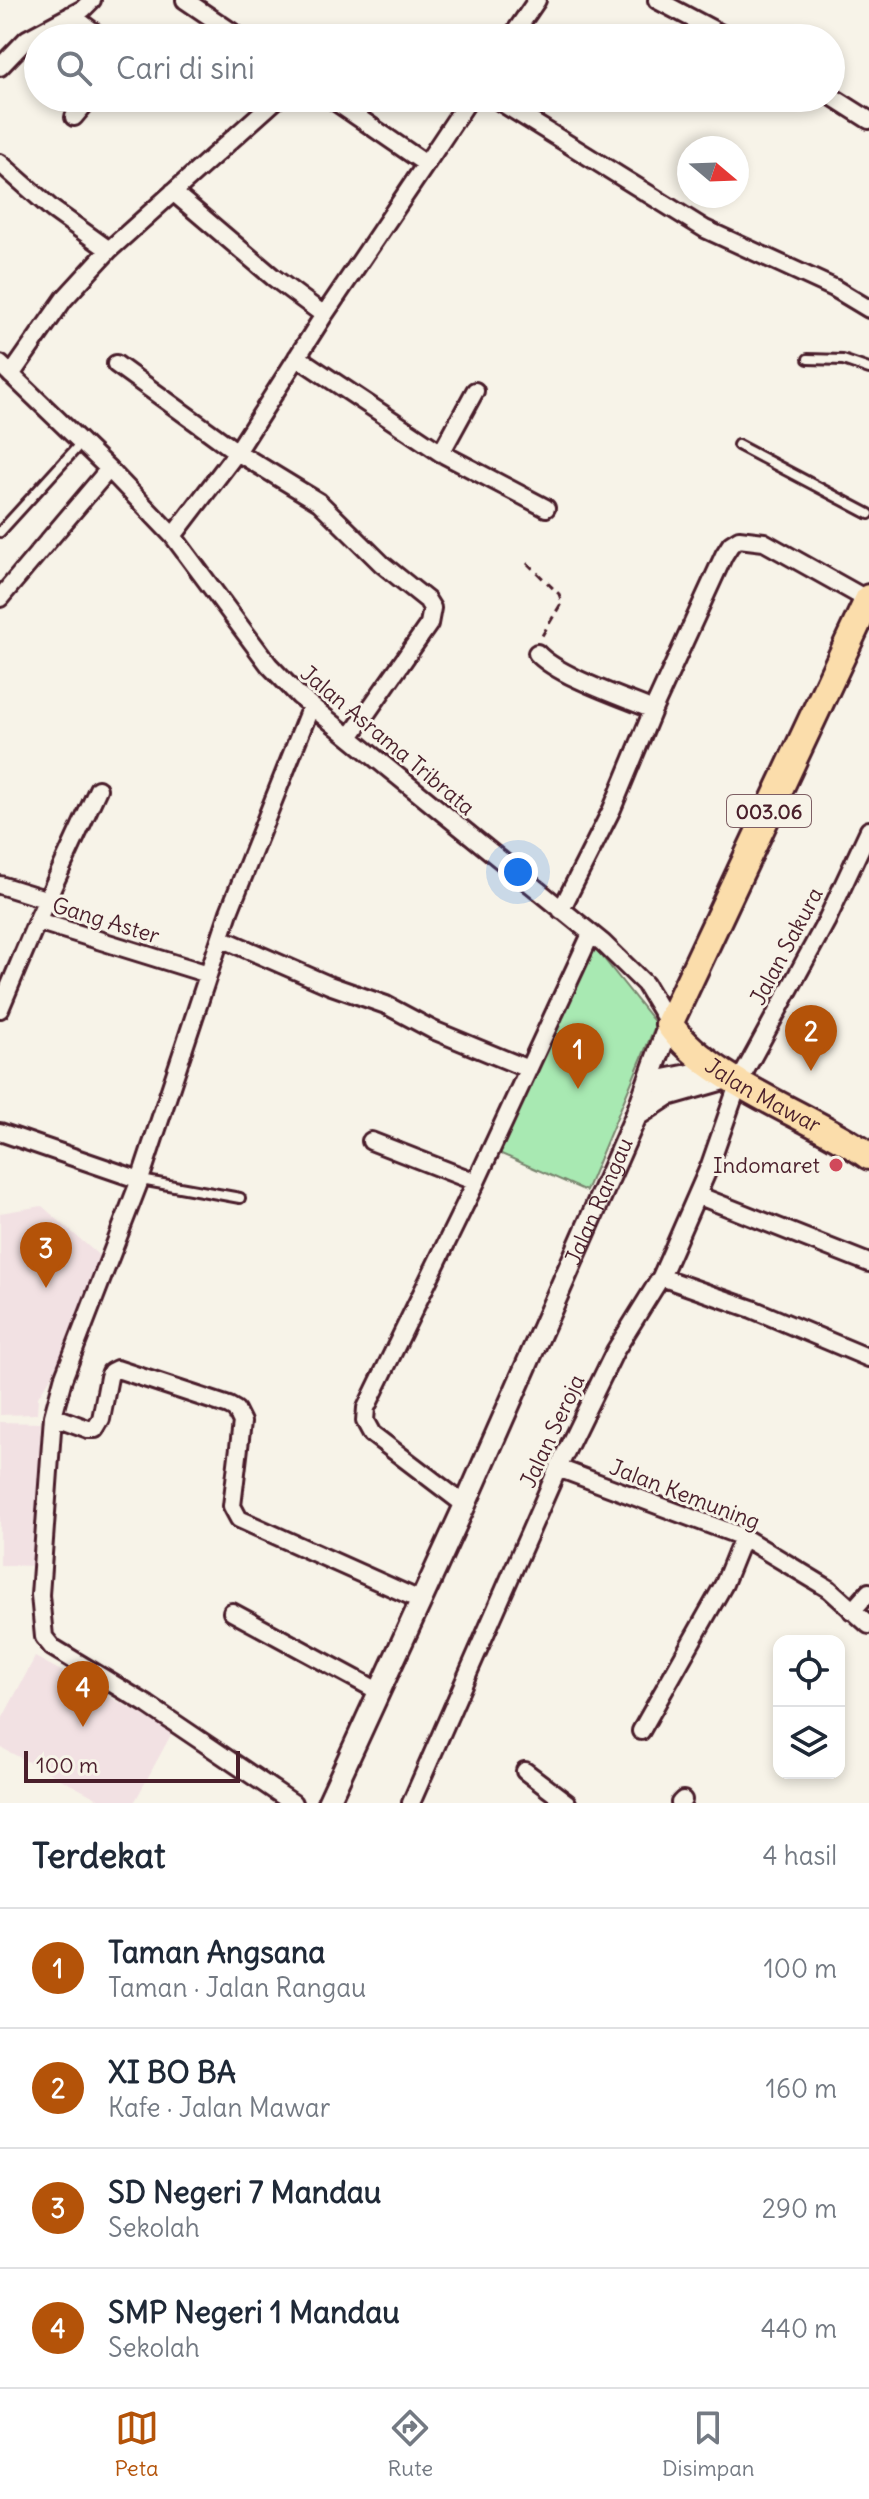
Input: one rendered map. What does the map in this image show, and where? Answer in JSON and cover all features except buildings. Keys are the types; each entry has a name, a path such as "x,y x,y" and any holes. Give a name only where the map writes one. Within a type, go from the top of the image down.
{"main road":[{"name":"Jalan Rangau","path":"676,1003 869,599"},
{"name":"Jalan Mawar","path":"676,1003 678,1038 703,1061 869,1156"}],"street":[{"path":"54,24 92,0"},
{"path":"185,0 220,24"},
{"path":"521,24 537,0"},
{"path":"657,0 702,24"},
{"path":"71,15 83,24"},
{"path":"0,67 24,42"},
{"path":"845,105 869,120"},
{"path":"74,117 78,112"},
{"path":"5,370 109,250 262,112"},
{"path":"350,112 426,164"},
{"path":"173,536 237,452 324,315 461,112"},
{"path":"517,112 705,229 834,288 869,309"},
{"path":"0,163 52,209 109,250"},
{"path":"173,192 273,277 324,315"},
{"path":"297,357 441,453 546,508"},
{"path":"116,364 237,452 319,502 382,564 427,600 432,608 429,624 350,737"},
{"name":"Jalan Asrama Tribrata","path":"5,370 109,469 173,536 269,665 311,706 591,934 645,984 676,1003"},
{"path":"441,453 475,391"},
{"path":"0,598 109,469"},
{"path":"561,910 612,809 653,710 731,544 739,539 764,542 869,599"},
{"path":"537,653 551,664 587,682 653,710"},
{"path":"293,1803 148,1705 52,1647 44,1637 40,1595 53,1416 63,1379 140,1180 221,938 311,706"},
{"path":"37,921 98,789"},
{"name":"Jalan Sakura","path":"729,1076 864,857 869,830"},
{"path":"0,885 45,899"},
{"name":"Gang Aster","path":"0,1009 37,921 208,974"},
{"path":"465,1505 372,1434 365,1421 366,1408 476,1182 591,934"},
{"path":"221,938 329,985 386,1005 433,1030 528,1069"},
{"path":"645,984 676,1003"},
{"name":"Jalan Rangau","path":"328,1803 465,1505 636,1116 676,1003"},
{"path":"649,1083 729,1076"},
{"path":"636,1116 668,1095 729,1076"},
{"name":"Jalan Seroja","path":"411,1803 558,1468 615,1351 661,1277 697,1195 729,1076"},
{"path":"0,1132 140,1180"},
{"path":"371,1141 476,1182"},
{"path":"697,1195 869,1263"},
{"path":"661,1277 752,1309 869,1358"},
{"path":"53,1416 95,1429 101,1419 109,1377 117,1369 229,1406 236,1410 242,1422 232,1506 239,1519 420,1600"},
{"name":"Jalan Kemuning","path":"558,1468 743,1537 829,1589 869,1625"},
{"path":"641,1731 724,1584 743,1537"},
{"path":"852,1611 869,1592"},
{"path":"232,1612 380,1692"},
{"path":"525,1771 567,1803"}],"lane":[{"path":"808,359 843,360 869,369"},
{"path":"0,532 81,443"},
{"path":"738,445 869,514"},
{"path":"140,1180 240,1198"}],"path":[{"path":"527,563 559,594 562,602 542,636 537,653"}],"shaded area":[{"path":"42,1206 103,1259 70,1348 38,1397 37,1414 0,1415 0,1213"},
{"path":"0,1422 41,1423 37,1566 0,1565"},
{"path":"35,1657 173,1731 134,1803 106,1803 0,1747 0,1723"}],"green space":[{"path":"593,945 656,1024 586,1191 499,1153"}],"place":[{"name":"XI BO BA","path":"811,1071"},
{"name":"Taman Angsana","path":"578,1089"},
{"name":"Indomaret","path":"836,1165"},
{"name":"SD Negeri 7 Mandau","path":"46,1288"},
{"name":"SMP Negeri 1 Mandau","path":"83,1727"}]}
